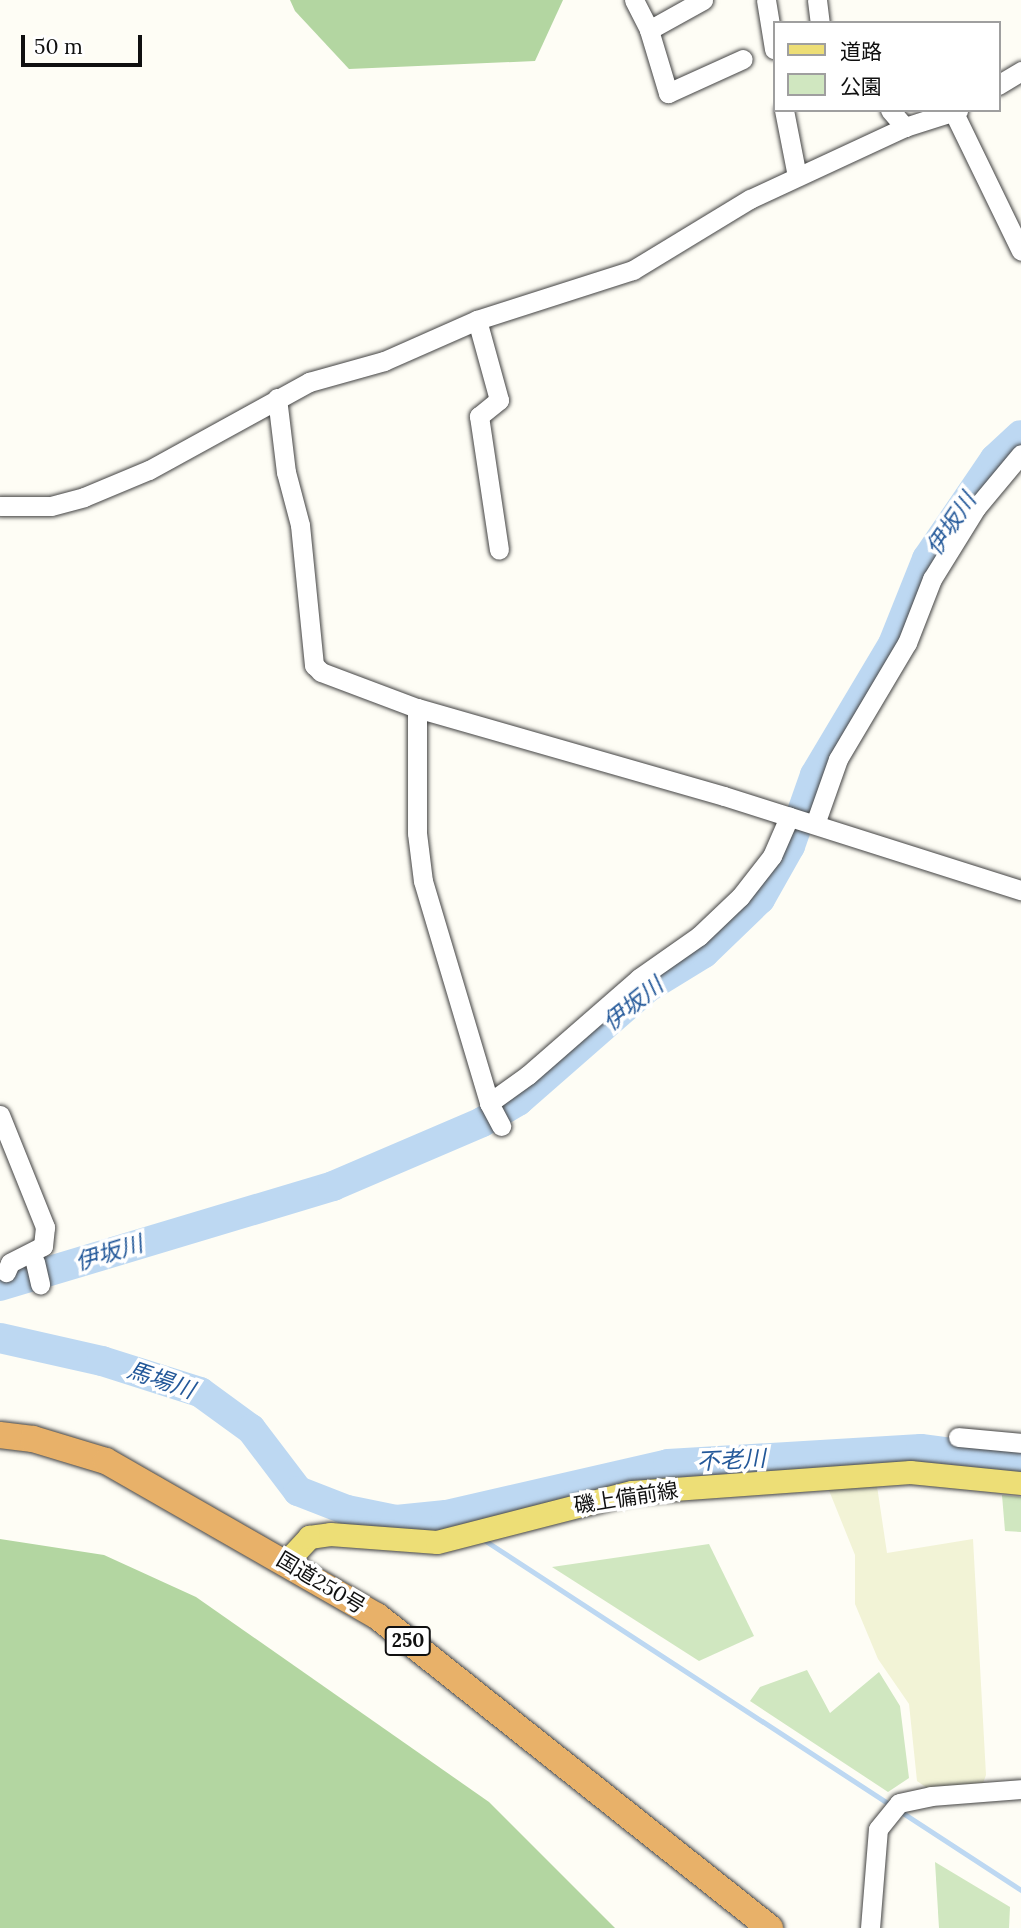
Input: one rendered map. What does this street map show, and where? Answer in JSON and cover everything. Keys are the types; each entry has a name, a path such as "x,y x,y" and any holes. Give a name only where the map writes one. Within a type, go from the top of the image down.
{"highway":[{"name":"国道250号","path":"0,1435 57,1445 106,1461 287,1561 377,1616 770,1928"}],"main road":[{"name":"磯上備前線","path":"287,1561 309,1537 330,1534 412,1542 478,1533 572,1505 659,1490 910,1472 1021,1483"}],"street":[{"path":"634,0 649,30 668,93 743,59"},
{"path":"649,30 703,0"},
{"path":"766,0 772,37"},
{"path":"817,0 820,21"},
{"path":"1000,84 1021,71"},
{"path":"784,112 797,176"},
{"path":"892,112 905,127"},
{"path":"0,506 51,506 84,497 149,470 309,382 384,361 477,320 633,270 750,199 797,176 905,127 956,112 1021,251"},
{"path":"477,320 499,400 479,416 499,550"},
{"path":"277,398 286,472 300,525 314,665 321,672 417,708 802,821 1021,890"},
{"path":"417,708 417,833 422,881 495,1114 528,1075 639,978 699,936 740,897 802,821 906,643 932,579 976,508 1021,454"},
{"path":"0,1115 45,1227 43,1246 10,1263 6,1272"},
{"path":"958,1437 1021,1443"},
{"path":"870,1928 878,1829 895,1808 931,1796 1021,1789"}],"green space":[{"path":"290,0 563,0 535,61 349,69 295,11"},
{"path":"877,1486 887,1553 973,1539 986,1775 983,1783 927,1788 917,1781 909,1704 878,1659 855,1604 855,1555 828,1488"},
{"path":"1002,1495 1021,1497 1021,1532 1005,1531"},
{"path":"0,1539 104,1555 196,1597 489,1802 615,1928 0,1928"},
{"path":"709,1544 754,1636 699,1661 552,1567"},
{"path":"807,1670 830,1713 879,1672 900,1706 909,1778 888,1792 750,1701 760,1687"},
{"path":"935,1862 1010,1907 1009,1928 939,1928"}],"waterway":[{"name":"伊坂川","path":"0,1286 333,1186 482,1122 518,1101 647,988 704,953 760,899 790,846 815,775 893,644 927,559 995,459 1021,435"},
{"name":"不老川","path":"0,1338 102,1361 200,1392 251,1429 298,1491 347,1510 396,1520 446,1515 668,1464 921,1449 1021,1462"},
{"path":"446,1515 464,1527"},
{"path":"481,1538 1021,1890"}],"water label":[{"name":"馬場川","path":"161,1380"}]}
